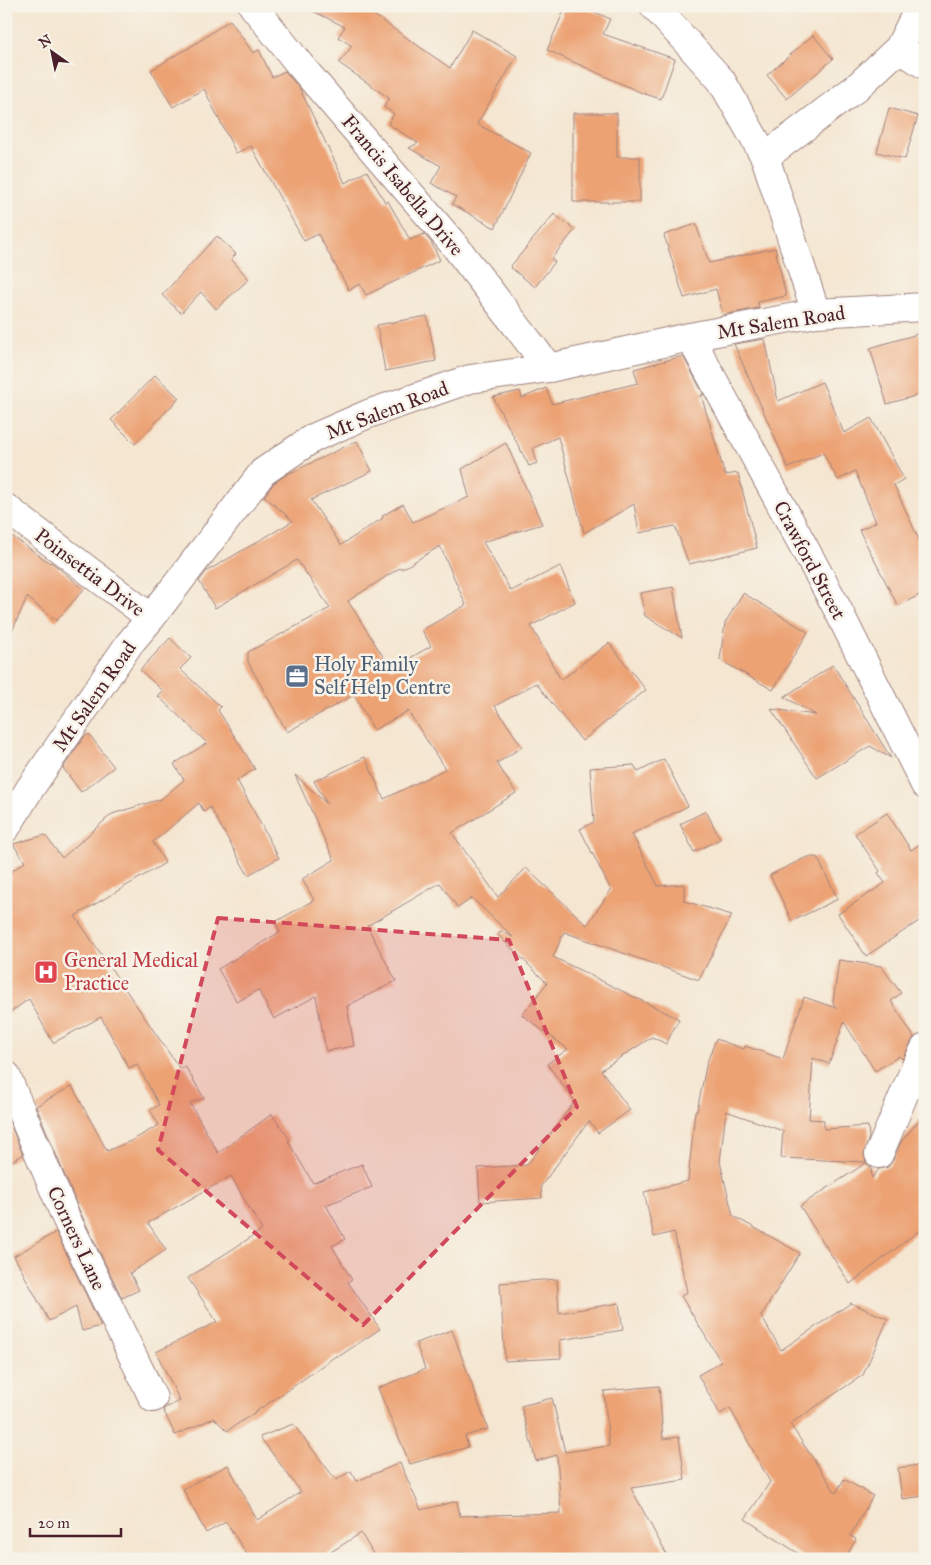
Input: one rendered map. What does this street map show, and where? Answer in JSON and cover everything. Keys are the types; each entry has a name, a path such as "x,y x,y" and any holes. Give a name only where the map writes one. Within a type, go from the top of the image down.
{"street":[{"name":"Francis Isabella Drive","path":"253,6 300,65 455,246 549,368"},
{"path":"654,6 721,80 764,157 816,313"},
{"path":"764,157 856,88 899,48 920,6"},
{"path":"899,48 925,65"},
{"name":"Mt Salem Road","path":"6,828 29,790 123,652 263,472 313,438 368,414 470,379 549,368 690,337 816,313 925,307"},
{"name":"Crawford Street","path":"690,337 837,608 925,785"},
{"name":"Poinsettia Drive","path":"6,508 151,618"},
{"path":"879,1154 925,1048"},
{"name":"Corners Lane","path":"6,1075 66,1218 153,1398"}],"highlighted area":[{"path":"218,918 509,940 577,1107 363,1325 158,1150"}],"building":[{"path":"303,6 361,6 450,68 472,30 517,56 477,124 531,153 495,228 452,204 456,197 431,183 441,166 409,148 418,143 388,124 394,114 384,107 389,98 339,63 352,46 338,37 345,27"},
{"path":"566,6 582,6 610,19 603,34 675,59 661,99 642,93 547,50"},
{"path":"230,20 253,53 259,50 272,77 285,71 300,89 345,183 367,171 385,202 388,201 410,240 424,234 431,242 440,260 366,295 360,284 349,290 318,234 304,241 251,146 236,153 204,89 173,107 151,70 195,44"},
{"path":"813,35 833,59 787,99 767,75"},
{"path":"889,108 918,116 905,159 877,152"},
{"path":"573,113 617,113 617,157 640,157 640,202 573,202"},
{"path":"554,214 575,230 551,259 555,262 535,287 510,267"},
{"path":"696,224 709,263 775,248 786,296 758,302 759,308 723,315 716,289 684,298 664,235"},
{"path":"217,236 236,254 231,259 249,279 216,309 201,292 181,313 162,295"},
{"path":"427,316 436,361 385,371 377,325"},
{"path":"921,333 925,346 925,393 887,404 870,348"},
{"path":"765,339 778,401 822,382 844,433 871,418 904,479 894,485 925,553 925,592 898,606 859,530 876,522 855,471 838,480 823,453 788,468 734,344"},
{"path":"683,356 704,395 701,395 725,475 738,473 757,548 689,564 675,526 639,533 634,504 584,533 558,437 533,448 537,463 529,466 493,397 520,391 522,398 546,388 552,404 638,383 634,369"},
{"path":"155,375 179,398 135,444 111,420"},
{"path":"357,441 372,471 311,500 341,545 383,518 382,516 403,504 413,522 469,497 462,469 506,443 542,524 483,542 511,591 560,566 575,602 531,626 561,680 609,643 646,690 582,741 536,683 495,706 522,747 497,763 516,793 452,833 498,897 526,868 587,925 611,890 580,829 594,822 590,768 634,765 638,772 664,759 688,806 632,834 658,886 684,884 684,901 732,915 699,980 564,932 553,957 679,1019 666,1044 652,1037 601,1070 630,1110 598,1133 589,1121 541,1186 542,1198 480,1202 478,1168 527,1165 575,1101 547,1064 568,1049 522,1015 547,983 498,935 501,931 513,937 472,898 458,908 440,883 367,926 396,981 347,1006 354,1046 326,1051 316,996 274,1019 258,990 237,1002 218,969 280,932 275,922 314,900 302,879 334,860 295,775 327,804 314,781 365,757 384,799 445,769 408,711 374,730 354,695 287,732 248,662 248,652 330,608 297,560 215,608 199,581 207,571 293,521 264,496 274,483 286,475","holes":["440,546 466,605 422,630 431,646 391,669 348,601 401,567 402,569"]},
{"path":"6,532 51,562 84,589 56,621 27,597 6,645"},
{"path":"673,587 682,638 645,616 640,593"},
{"path":"743,593 808,632 773,690 720,660 725,623"},
{"path":"170,638 191,658 180,669 221,707 218,710 255,769 237,780 279,858 248,875 210,807 204,812 199,803 153,842 165,863 75,916 180,1069 185,1066 204,1098 190,1103 218,1153 272,1114 290,1140 288,1141 313,1183 362,1164 372,1187 326,1205 345,1239 332,1246 352,1280 348,1282 380,1329 338,1357 337,1355 227,1431 214,1418 175,1435 163,1409 180,1401 156,1352 217,1322 188,1278 262,1230 231,1176 148,1223 166,1250 130,1273 139,1290 122,1298 80,1212 36,1106 72,1086 107,1151 133,1140 159,1125 150,1110 159,1105 137,1064 129,1068 101,1017 53,1043 29,999 6,1015 6,875 25,862 13,844 45,835 62,858 112,814 161,799 184,780 174,764 207,743 158,696 163,691 140,670"},
{"path":"833,665 891,758 870,746 817,778 771,709 816,715 784,697"},
{"path":"89,734 114,767 81,792 63,768 84,737"},
{"path":"706,811 720,839 694,852 680,824"},
{"path":"887,813 911,850 925,841 925,917 866,956 838,914 885,883 878,873 880,871 855,834"},
{"path":"807,857 817,857 838,899 792,921 770,875"},
{"path":"839,960 881,966 901,993 891,1001 914,1037 902,1059 899,1056 875,1071 844,1022 829,1064 813,1058 809,1119 824,1120 824,1129 868,1126 869,1137 864,1155 866,1162 781,1158 783,1131 726,1111 720,1162 733,1216 800,1253 761,1316 781,1350 851,1303 888,1319 863,1375 790,1424 836,1493 844,1479 873,1496 850,1536 856,1539 845,1559 807,1559 745,1519 770,1482 730,1408 720,1414 698,1375 721,1362 681,1296 687,1292 674,1232 654,1237 644,1192 688,1181 695,1111 697,1111 707,1062 716,1039 744,1049 745,1046 783,1059 804,997 836,1008 833,1002"},
{"path":"925,1113 925,1226 850,1284 800,1206 866,1163 871,1167 872,1178 879,1169 888,1167 901,1142"},
{"path":"9,1121 23,1155 6,1164 6,1123"},
{"path":"56,1232 101,1326 82,1331 76,1307 49,1321 14,1256"},
{"path":"557,1279 559,1313 619,1303 623,1330 560,1340 561,1358 505,1361 500,1283"},
{"path":"452,1330 488,1429 465,1436 468,1447 410,1464 378,1388 425,1369 416,1343"},
{"path":"659,1386 663,1439 679,1437 685,1480 631,1488 669,1559 467,1559 466,1552 436,1559 376,1559 361,1533 320,1559 250,1559 226,1522 206,1533 183,1489 228,1465 257,1520 301,1492 260,1437 293,1424 336,1480 351,1471 357,1481 400,1463 421,1510 457,1501 460,1516 561,1513 557,1455 536,1461 521,1406 552,1398 565,1452 609,1446 604,1391"},
{"path":"925,1464 925,1496 902,1499 898,1468"}],"place":[{"name":"Holy Family Self Help Centre","path":"297,676"},
{"name":"General Medical Practice","path":"46,972"}]}
